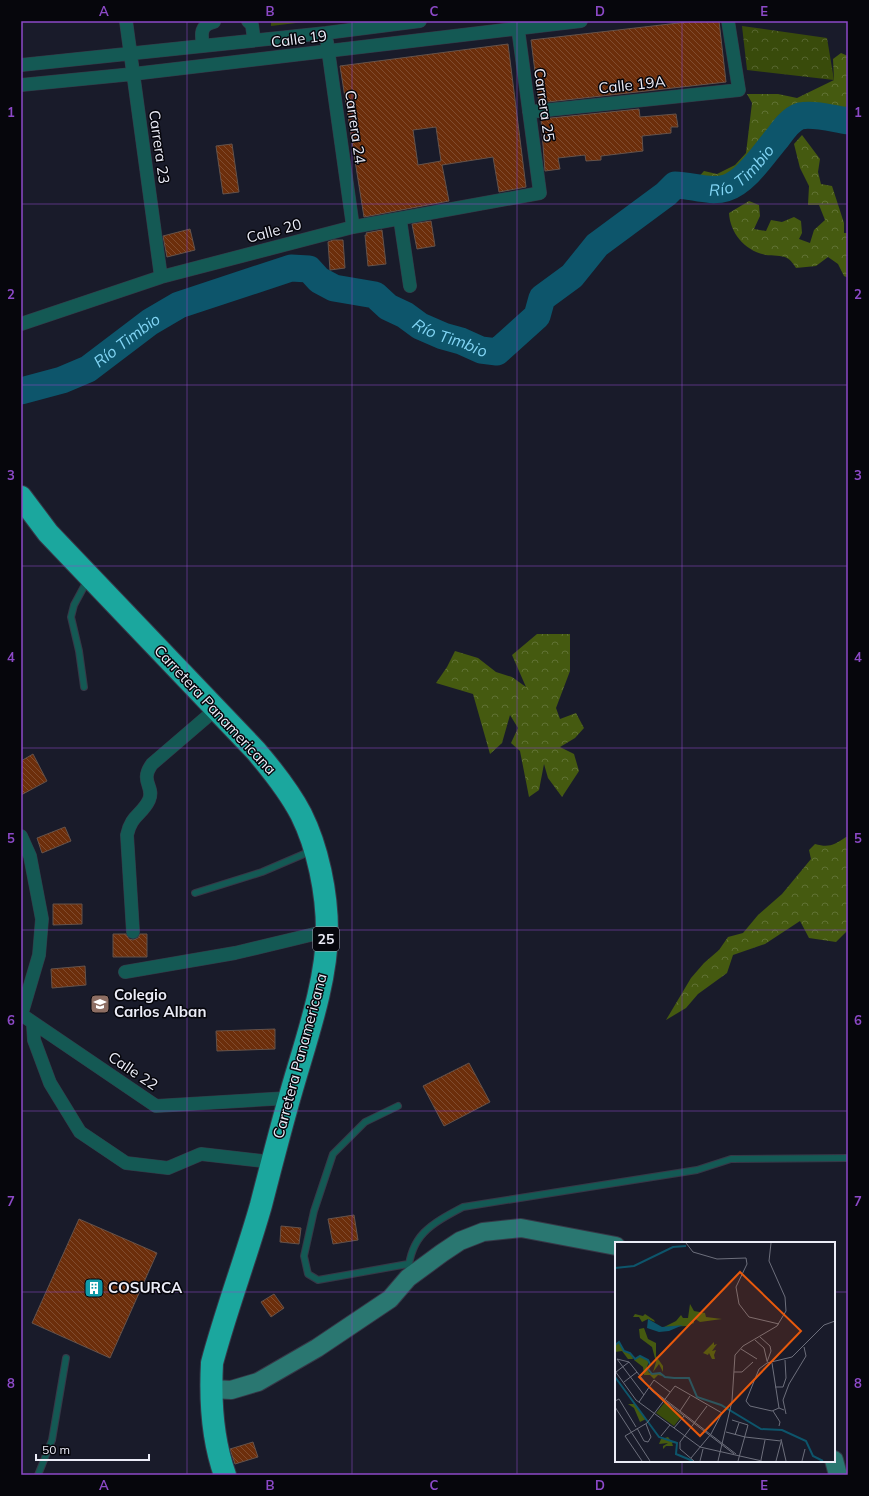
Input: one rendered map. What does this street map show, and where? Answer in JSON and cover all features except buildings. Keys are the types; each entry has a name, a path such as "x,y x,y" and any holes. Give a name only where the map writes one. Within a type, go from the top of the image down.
{"highway":[{"name":"Carretera Panamericana","path":"21,497 48,533 89,578 256,751 281,781 301,815 314,850 322,888 327,931 324,970 260,1205 212,1363 210,1389 217,1445 225,1475"}],"main road":[{"path":"210,1389 231,1390 258,1382 317,1348 390,1299 408,1271 460,1241 483,1232 521,1228 615,1246"},
{"path":"835,1462 838,1475"}],"street":[{"name":"Carrera 23","path":"126,21 129,54 162,277"},
{"path":"248,21 252,25 257,40"},
{"path":"257,40 258,21"},
{"name":"Calle 19","path":"21,64 326,33 420,21"},
{"name":"Calle 19","path":"21,85 133,74 328,51 518,24 581,21"},
{"name":"Calle 19A","path":"529,112 739,90 728,21"},
{"path":"203,46 201,31 203,27 214,22"},
{"name":"Carrera 25","path":"518,24 540,193"},
{"name":"Carrera 24","path":"326,33 353,227"},
{"name":"Calle 20","path":"21,324 162,277 353,227 540,193"},
{"path":"400,219 410,286"},
{"path":"133,932 127,835 130,823 149,800 151,792 147,782 147,772 152,764 216,709"},
{"path":"21,836 30,856 42,919 39,955 21,1016"},
{"path":"125,972 235,953 327,931"},
{"name":"Calle 22","path":"21,1016 156,1106 289,1098"},
{"path":"34,1024 34,1040 50,1083 80,1132 126,1162 168,1168 201,1154 271,1162"}],"lane":[{"path":"84,687 80,651 71,617 74,605 89,578"},
{"path":"195,893 262,872 314,850"},
{"path":"398,1106 365,1122 333,1154 314,1211 304,1256 308,1274 318,1280 408,1271 412,1250 422,1233 435,1222 463,1207 696,1170 731,1159 848,1158"},
{"path":"38,1475 52,1440 66,1358"}],"green space":[{"path":"271,21 313,21 271,26"},
{"path":"742,26 827,38 834,80 747,70"},
{"path":"841,53 848,56 848,115 824,108 806,110 788,115 768,138 750,166 739,177 727,184 713,186 695,181 704,171 717,174 735,165 746,153 752,103 747,94 778,94 797,98 834,80 833,59"},
{"path":"802,135 820,159 818,172 821,184 832,186 844,223 844,233 848,233 848,278 844,276 838,264 828,257 816,266 796,268 790,260 785,257 758,253 740,240 732,227 729,213 749,201 759,205 760,216 754,229 766,231 771,220 782,222 794,217 801,221 802,233 799,239 810,243 814,230 825,220 819,205 808,205 809,186 800,168 794,144"},
{"path":"537,634 570,634 570,671 556,708 560,719 576,713 584,728 575,738 560,747 574,754 579,771 562,797 548,778 544,764 539,790 529,797 520,751 511,743 518,728 510,715 502,743 490,754 473,694 436,683 447,667 455,651 478,658 496,672 512,677 526,687 512,655"},
{"path":"848,837 848,930 836,942 809,938 800,921 765,944 733,955 727,973 698,994 686,1008 666,1020 691,978 704,963 719,950 728,937 743,933 758,915 782,894 811,859 809,850 815,844 828,846"}],"waterway":[{"name":"Río Timbio","path":"21,391 62,380 88,369 150,322 179,305 291,268 309,269 319,280 334,288 375,295 388,307 405,315 420,326 481,350 497,352 537,316 542,298 572,276 597,245 666,194 675,185 713,190 726,188 734,184 755,166 788,125 800,116 818,116 848,121"}],"place":[{"name":"Colegio Carlos Alban","path":"100,1004"},
{"name":"COSURCA","path":"94,1288"}]}
